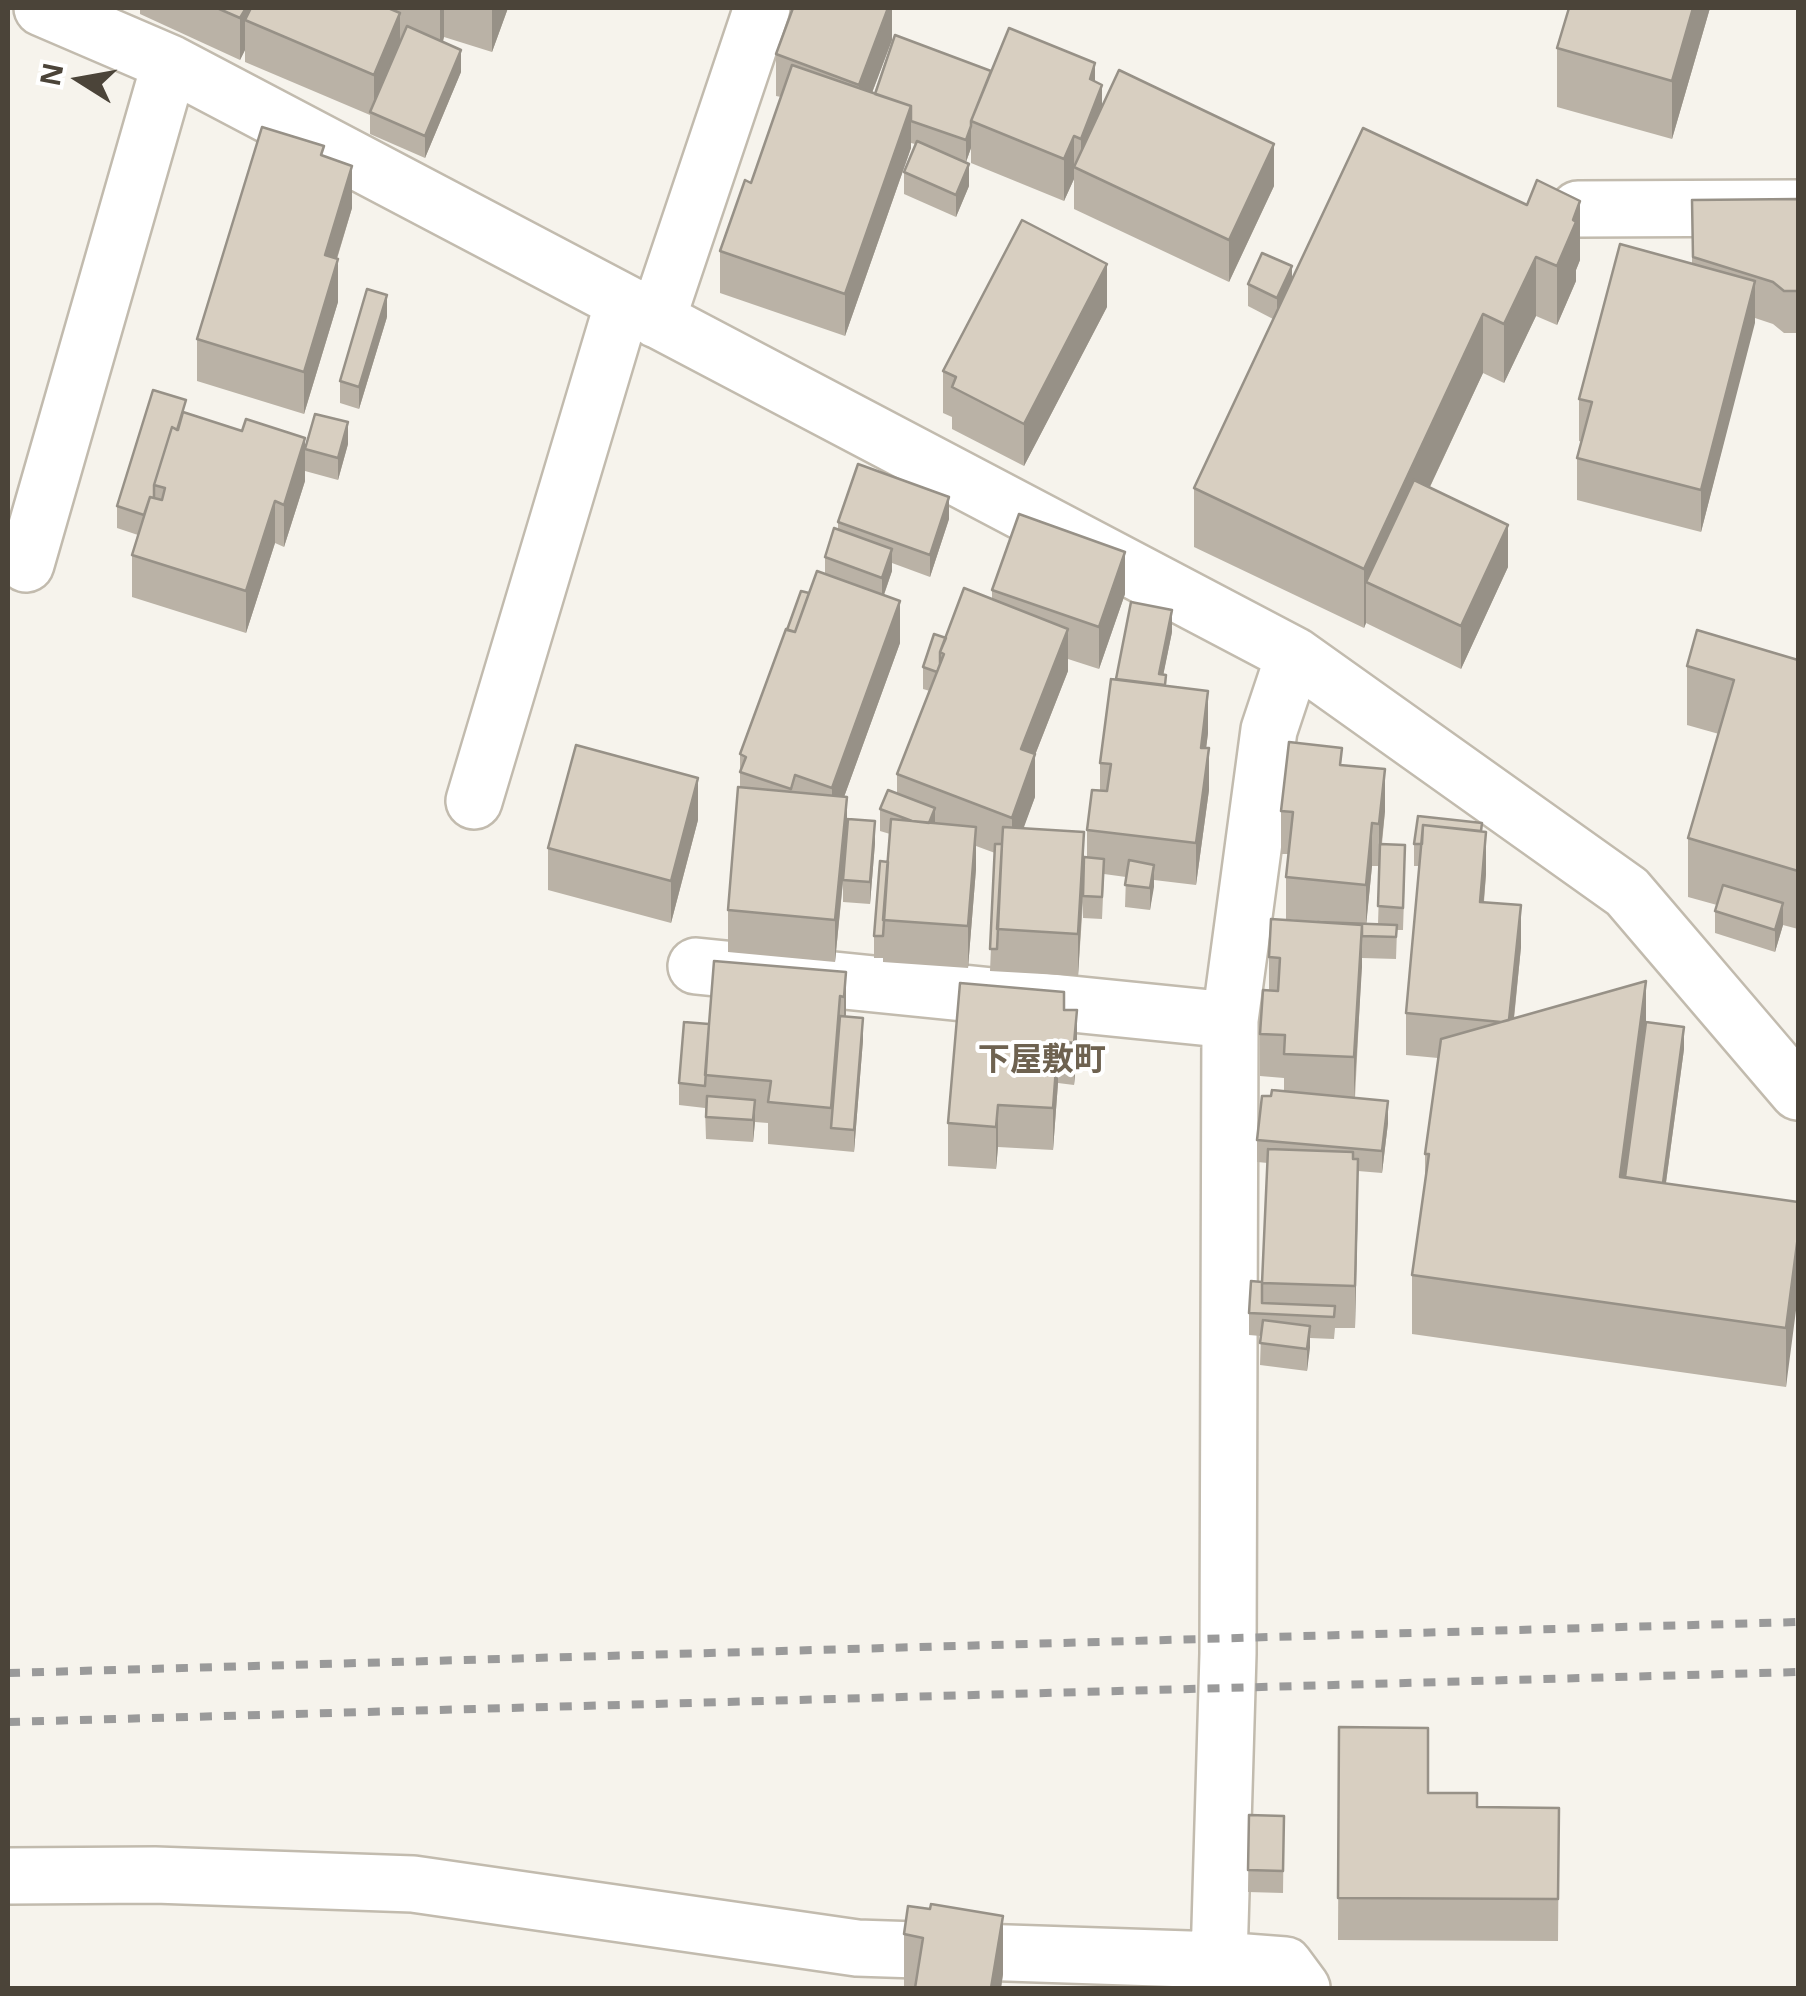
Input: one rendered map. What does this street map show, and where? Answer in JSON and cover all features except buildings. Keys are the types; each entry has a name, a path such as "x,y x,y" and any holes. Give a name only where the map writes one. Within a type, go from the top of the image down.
{"street":[{"path":"42,8 170,63 1294,654 1626,892 1798,1092"},
{"path":"474,801 640,312 762,8"},
{"path":"26,564 170,63"},
{"path":"1578,209 1798,208"},
{"path":"1219,1960 1228,1654 1230,1020 1268,730 1294,654"},
{"path":"696,966 1230,1020"},
{"path":"8,1876 155,1875 413,1884 857,1948 1285,1965 1302,1988"}],"railway":[{"path":"8,1673 1798,1622"},
{"path":"8,1722 1798,1672"}],"district":[{"name":"下屋敷町","path":"1042,1061"}]}
